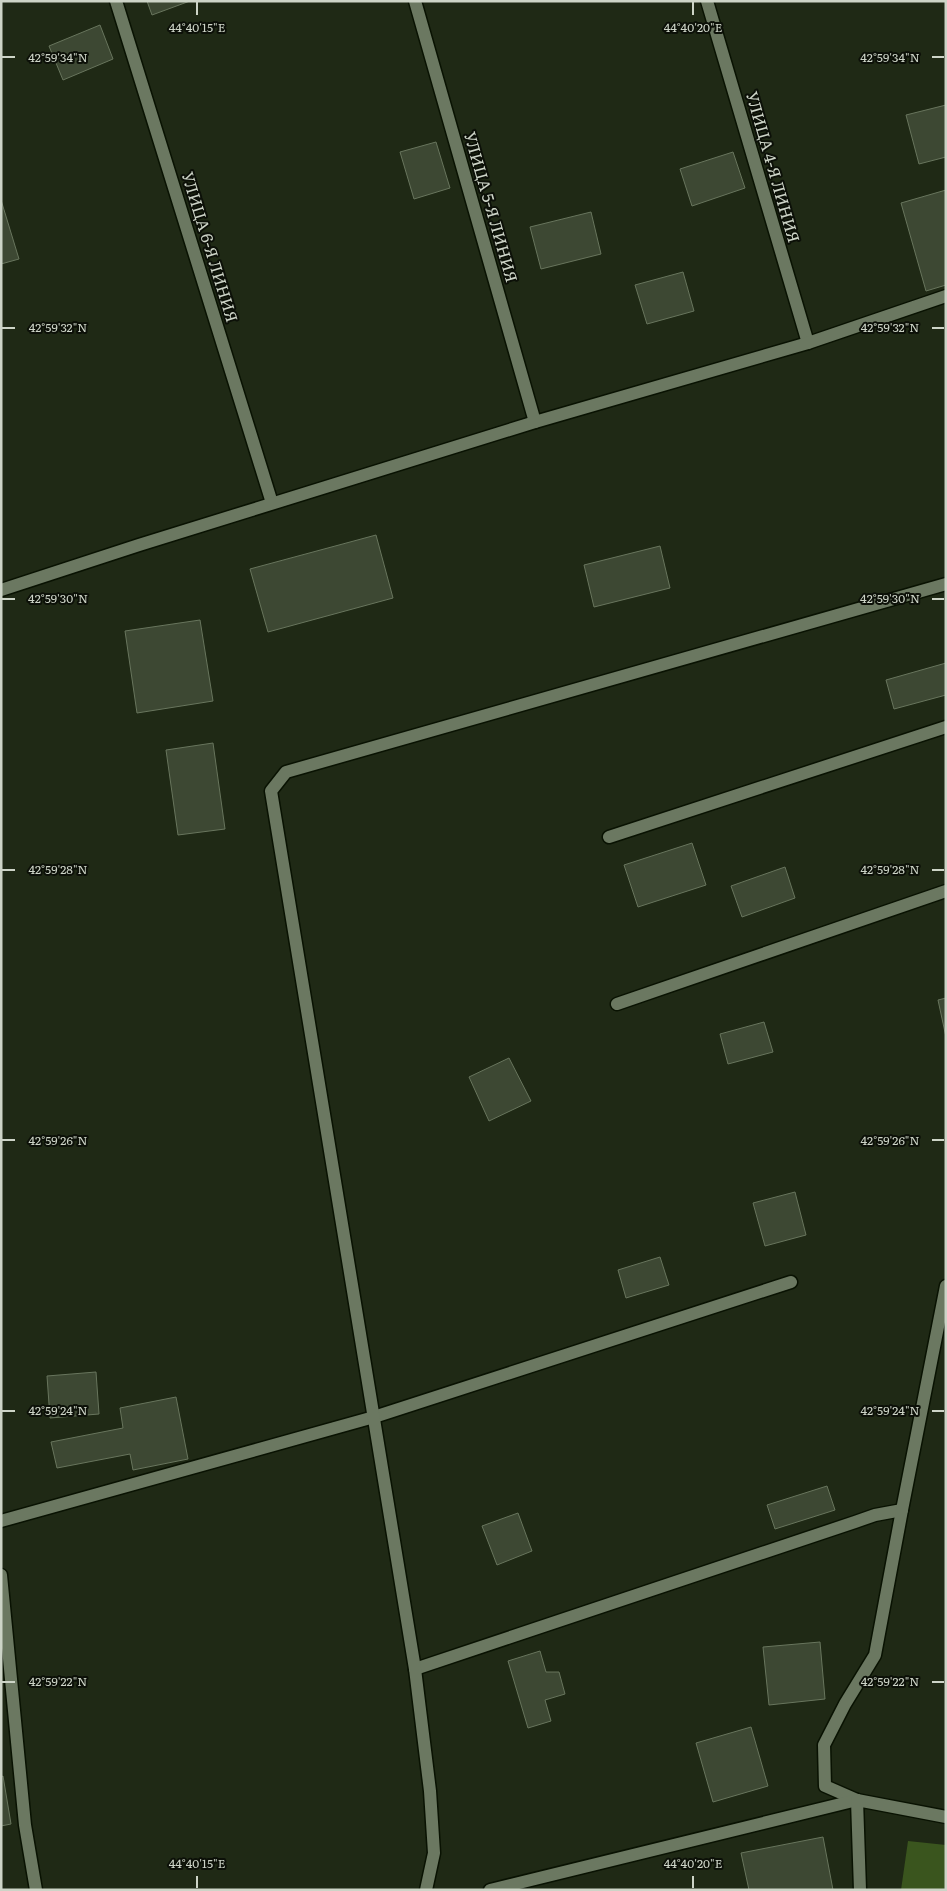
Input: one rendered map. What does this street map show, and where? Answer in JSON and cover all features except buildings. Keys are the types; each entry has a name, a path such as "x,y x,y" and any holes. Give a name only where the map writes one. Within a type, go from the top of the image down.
{"street":[{"name":"УЛИЦА 6-Я ЛИНИЯ","path":"116,1 272,503"},
{"name":"УЛИЦА 5-Я ЛИНИЯ","path":"416,1 535,422"},
{"name":"УЛИЦА 4-Я ЛИНИЯ","path":"707,1 808,343"},
{"path":"1,590 139,544 535,422 808,343 946,296"},
{"path":"426,1890 434,1852 431,1808 415,1669 271,791 286,772 946,584"},
{"path":"609,837 946,728"},
{"path":"617,1004 946,891"},
{"path":"1,1521 374,1417 791,1282"},
{"path":"946,1286 876,1655 845,1704 824,1745 825,1786 856,1800 946,1818"},
{"path":"415,1669 838,1527 876,1515 902,1510"},
{"path":"1,1575 26,1825 36,1890"},
{"path":"490,1890 856,1800"},
{"path":"856,1800 860,1890"}],"green space":[{"path":"908,1841 946,1845 946,1890 901,1890"}]}
